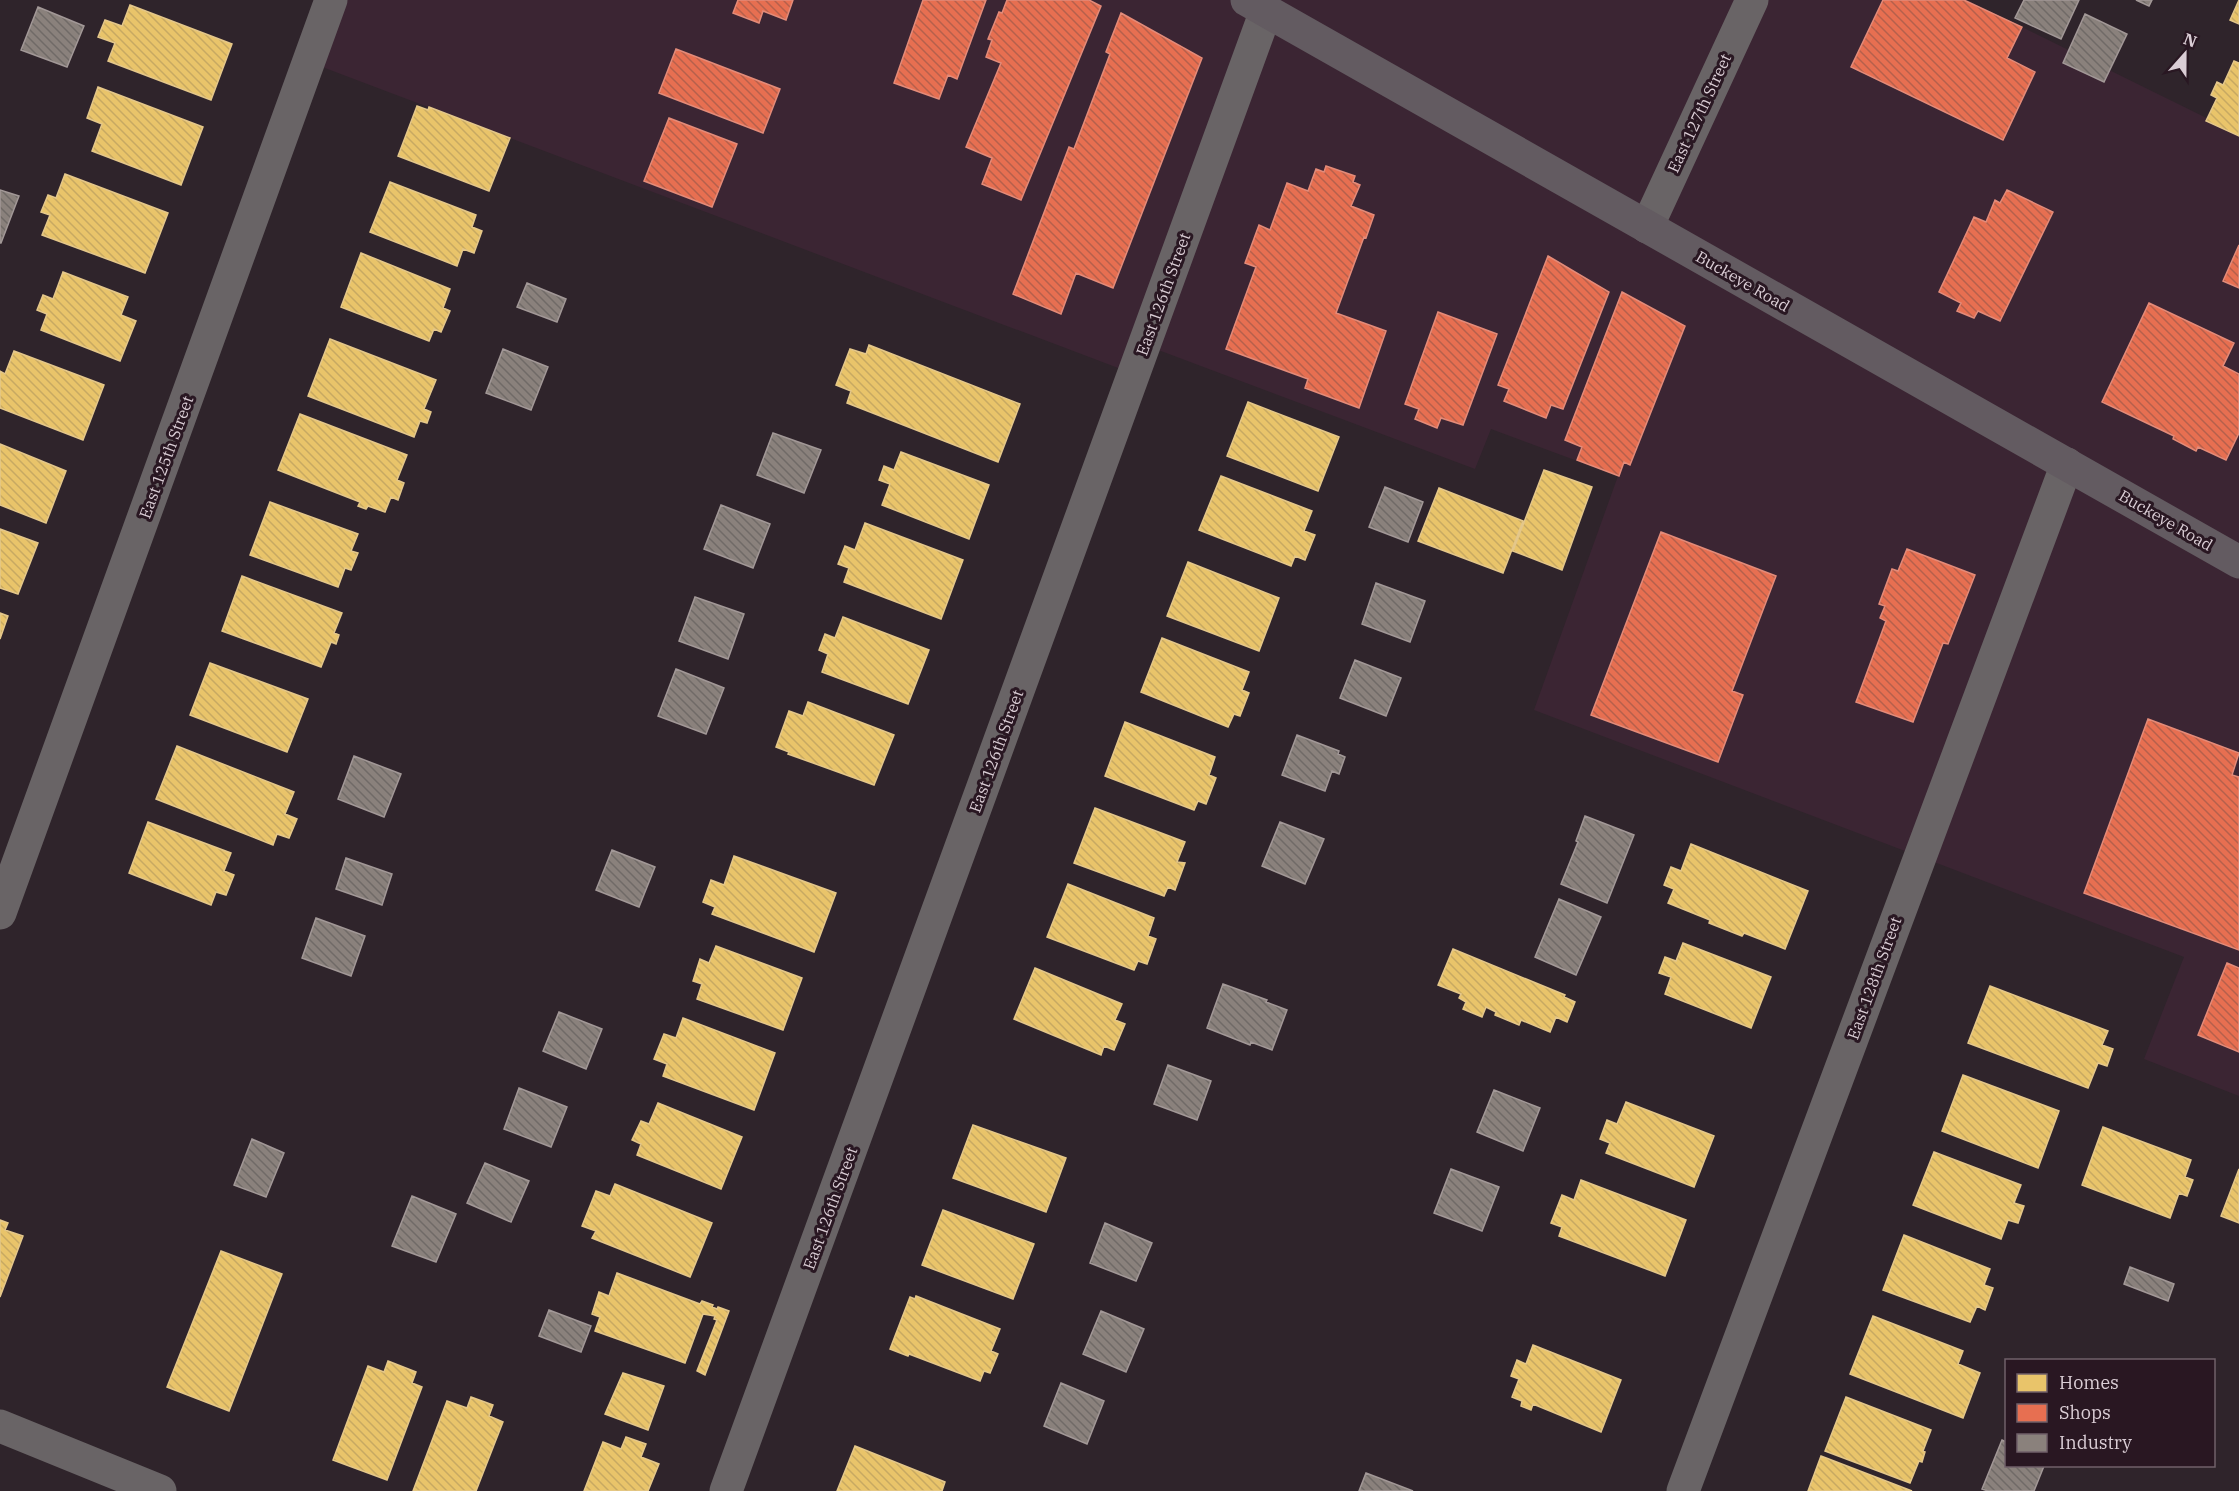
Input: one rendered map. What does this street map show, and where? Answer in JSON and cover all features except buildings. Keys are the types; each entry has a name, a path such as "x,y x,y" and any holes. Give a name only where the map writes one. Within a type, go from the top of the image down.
{"street":[{"name":"East 125th Street","path":"0,913 331,0"},
{"name":"East 127th Street","path":"1647,227 1752,0"},
{"name":"Buckeye Road","path":"1257,6 2239,562"},
{"name":"East 126th Street","path":"726,1491 1257,6"},
{"name":"East 128th Street","path":"1683,1491 2067,464"},
{"path":"0,1426 160,1491"}],"shaded area":[{"path":"331,0 1967,0 2239,134 2239,1096 2144,1059 2184,957 1534,710 1618,476 1491,429 1475,469 1145,345 1134,374 309,62"}]}
